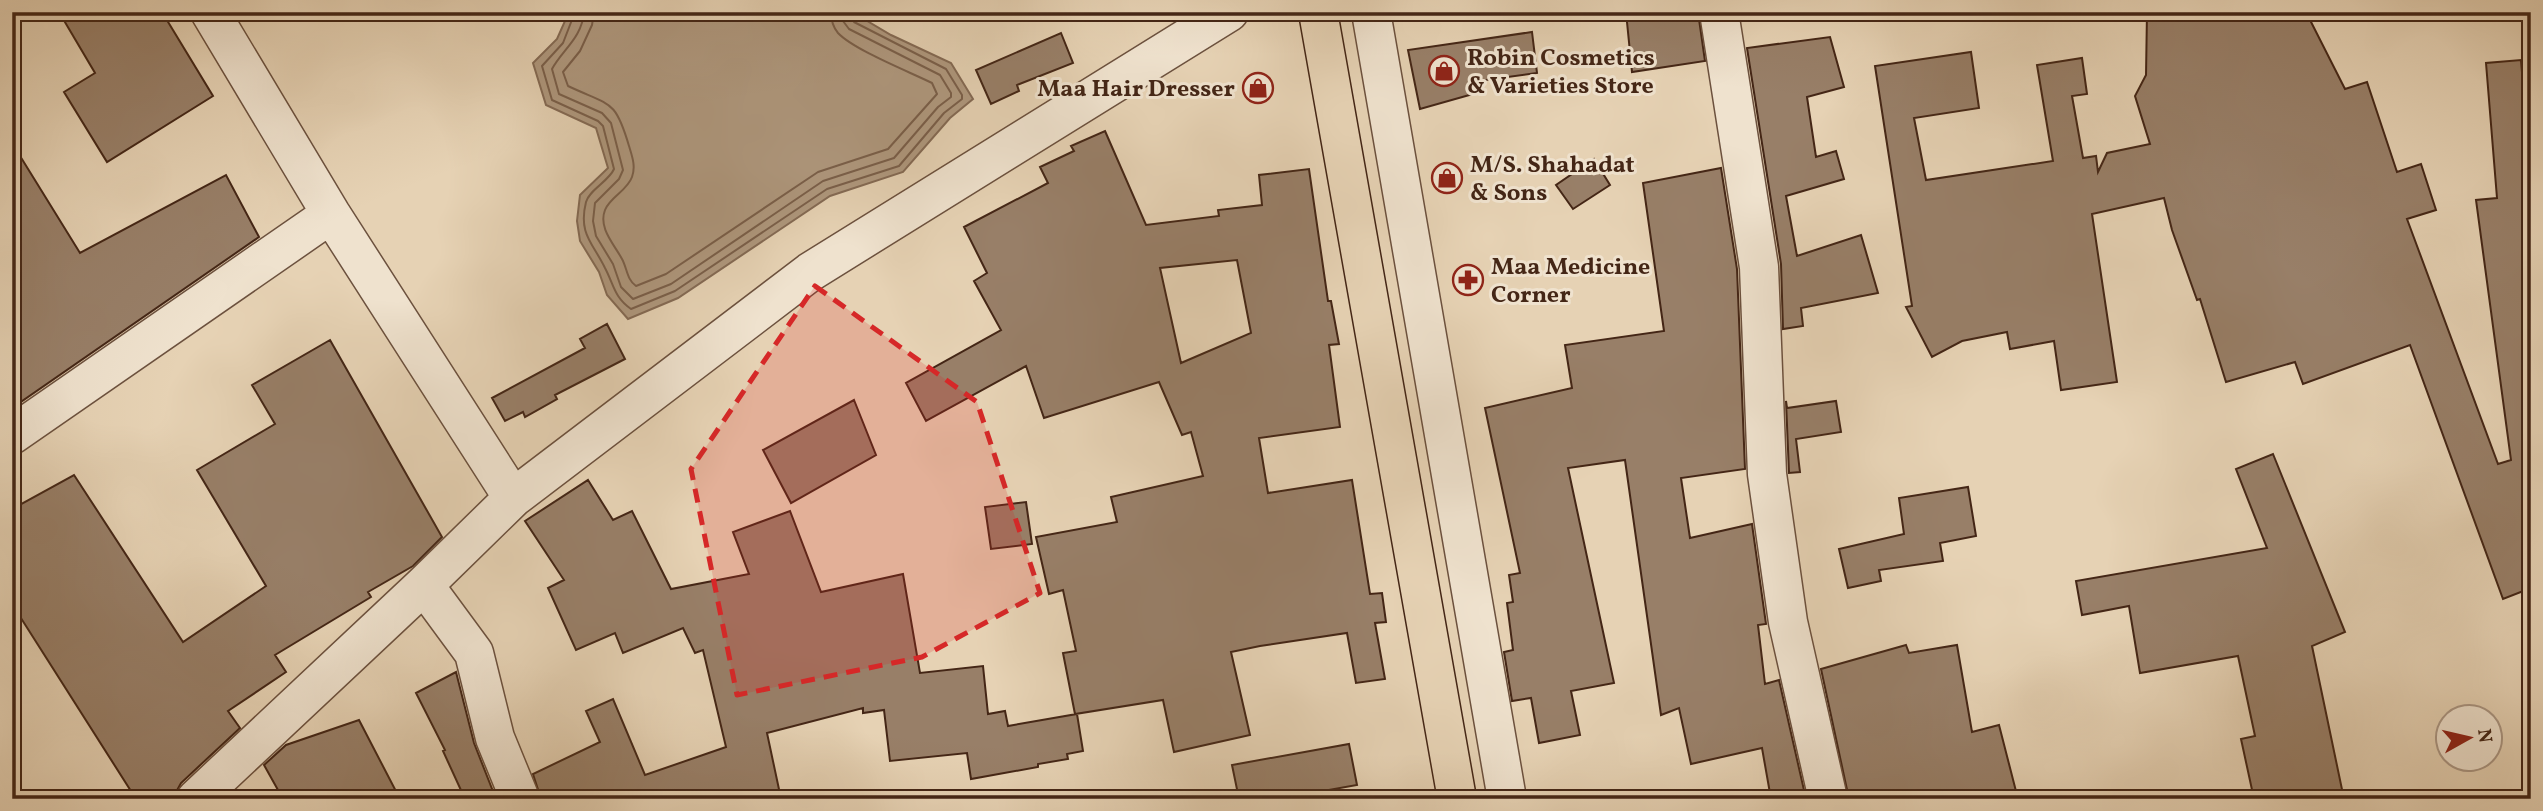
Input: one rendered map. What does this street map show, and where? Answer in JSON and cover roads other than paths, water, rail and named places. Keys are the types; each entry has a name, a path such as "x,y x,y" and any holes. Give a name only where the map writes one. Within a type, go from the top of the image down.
{"main road":[{"path":"1318,12 1457,799"}],"street":[{"path":"210,12 331,214 513,498"},
{"path":"196,799 513,498 810,272 1229,12"},
{"path":"1371,12 1507,799"},
{"path":"1719,12 1759,267 1769,488 1788,622 1828,799"},
{"path":"12,435 331,214"},
{"path":"424,585 474,653 495,738 520,799"}],"water":[{"path":"569,12 852,12 891,35 951,63 973,99 950,118 903,172 830,196 678,298 628,319 607,295 599,272 580,241 577,221 580,195 608,168 596,128 546,105 533,63 557,39"}],"place":[{"name":"Robin Cosmetics & Varieties Store","path":"1444,71"},
{"name":"Maa Hair Dresser","path":"1258,88"},
{"name":"M/S. Shahadat & Sons","path":"1447,178"},
{"name":"Maa Medicine Corner","path":"1468,280"}]}
